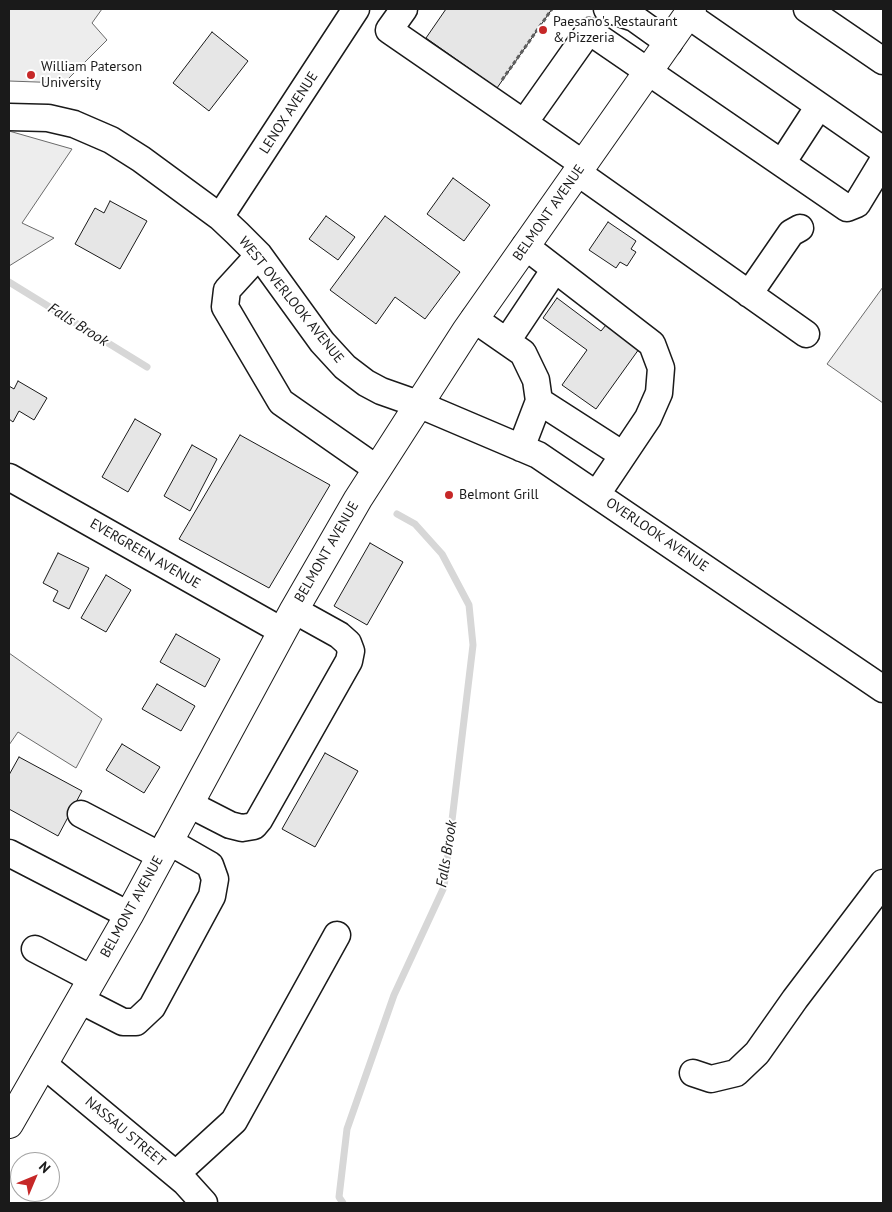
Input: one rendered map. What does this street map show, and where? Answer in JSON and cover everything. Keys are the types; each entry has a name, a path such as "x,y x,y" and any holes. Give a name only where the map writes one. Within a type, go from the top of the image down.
{"main road":[{"name":"BELMONT AVENUE","path":"9,1124 165,849 288,621 377,469 474,319 690,12"}],"street":[{"name":"LENOX AVENUE","path":"220,217 356,9"},
{"path":"404,9 389,30 524,123 580,168 749,294 806,334"},
{"path":"807,9 883,61"},
{"path":"615,10 634,18 669,43"},
{"path":"690,12 880,148 883,154"},
{"path":"524,123 589,30 847,208 857,204 883,161"},
{"path":"782,163 819,106"},
{"name":"WEST OVERLOOK AVENUE","path":"9,117 48,118 74,124 93,131 142,159 220,217 258,255 322,342 345,367 381,391 418,404"},
{"path":"749,294 791,233 800,228"},
{"path":"525,246 652,344 661,368 659,393 648,418 597,494"},
{"path":"258,255 227,290 225,307 281,402 377,469"},
{"path":"506,341 555,268"},
{"path":"474,319 523,352 536,380 539,401 521,448"},
{"path":"539,401 623,455"},
{"name":"OVERLOOK AVENUE","path":"418,404 538,455 883,689"},
{"name":"EVERGREEN AVENUE","path":"9,477 288,621 339,635 348,643 351,651 349,661 254,826 242,828 230,825 189,804"},
{"path":"35,949 123,1022 136,1022 152,1007 212,896 216,879 210,865 165,849 81,814"},
{"path":"9,853 128,915"},
{"path":"692,1073 711,1079 736,1073 757,1053 794,999 883,883"},
{"path":"176,1174 234,1121 337,935"},
{"name":"NASSAU STREET","path":"43,1064 176,1174 204,1203"}],"path":[{"path":"497,88 552,9"}],"shaded area":[{"name":"William Paterson University","path":"9,9 102,9 92,23 107,40 64,83 9,81"},
{"path":"9,131 72,149 22,223 54,238 9,266"},
{"path":"883,287 883,403 827,364"},
{"path":"9,653 102,719 76,768 18,732 9,745"}],"building":[{"path":"446,9 552,9 497,88 426,38"},
{"path":"212,32 248,61 209,111 173,83"},
{"path":"453,178 490,205 464,241 427,214"},
{"path":"110,201 147,221 120,269 75,244 95,208 104,213"},
{"path":"326,216 355,237 338,260 309,239"},
{"path":"385,216 460,272 425,319 395,297 376,324 330,290"},
{"path":"608,222 636,241 631,249 636,252 627,266 620,262 616,268 589,250"},
{"path":"557,298 601,331 606,325 639,349 596,409 562,385 587,350 543,318"},
{"path":"18,381 47,398 34,420 19,411 13,422 9,419 9,386 14,389"},
{"path":"135,419 161,434 128,492 102,477"},
{"path":"240,435 330,485 269,588 179,539"},
{"path":"192,445 217,459 190,511 164,496"},
{"path":"370,543 403,562 367,625 334,606"},
{"path":"58,553 89,568 69,609 53,601 58,591 43,583"},
{"path":"106,575 131,590 106,632 81,618"},
{"path":"176,634 220,659 205,687 160,662"},
{"path":"157,684 195,706 181,731 142,709"},
{"path":"122,744 160,767 144,793 106,770"},
{"path":"325,753 358,771 315,847 282,829"},
{"path":"19,757 82,791 58,836 9,809 9,775"}],"waterway":[{"name":"Falls Brook","path":"9,282 147,367"},
{"name":"Falls Brook","path":"343,1203 339,1197 347,1129 394,995 444,887 473,645 469,605 442,554 415,524 397,514"}],"place":[{"name":"Paesano's Restaurant & Pizzeria","path":"543,30"},
{"name":"William Paterson University","path":"31,75"},
{"name":"Belmont Grill","path":"449,495"}]}
